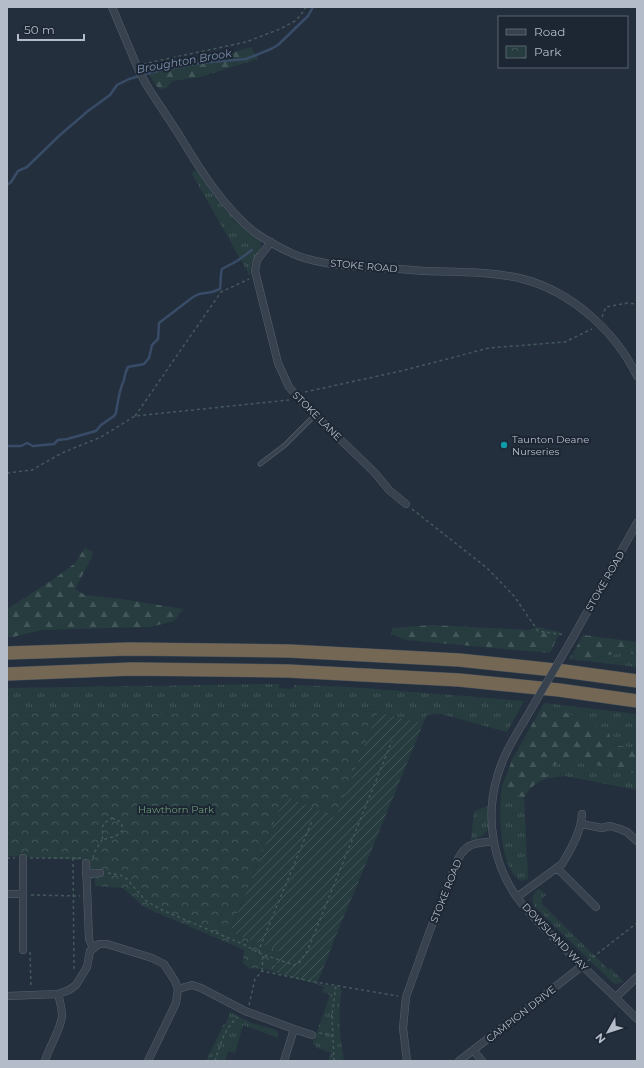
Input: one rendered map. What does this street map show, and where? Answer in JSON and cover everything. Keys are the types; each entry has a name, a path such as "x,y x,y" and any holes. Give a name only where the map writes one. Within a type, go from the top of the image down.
{"highway":[{"path":"7,653 129,649 289,650 459,660 564,671 637,681"},
{"path":"7,674 132,669 288,671 459,680 560,690 637,701"}],"street":[{"name":"STOKE ROAD","path":"112,7 137,68 146,84 217,192 254,231 288,252 327,263 349,266 487,274 523,279 545,287 578,306 599,323 621,349 637,376"},
{"name":"STOKE LANE","path":"272,242 257,260 256,276 278,364 289,387 314,414 376,473 388,490 406,504"},
{"name":"STOKE ROAD","path":"407,1061 403,1028 406,997 458,859 466,847 472,844 494,841 492,803 496,781 511,745 637,523"},
{"path":"517,897 557,868 567,856 581,824 582,814"},
{"path":"581,824 602,828 610,826 620,829 627,832 637,841"},
{"name":"DOWSLAND WAY","path":"494,841 498,862 509,885 517,897 582,966 616,997 637,1019"},
{"path":"23,858 23,950"},
{"path":"86,863 89,939 93,948"},
{"path":"557,868 587,904 596,907"},
{"path":"86,874 100,872"},
{"path":"7,894 23,894"},
{"path":"7,996 58,994 74,987 87,967 90,951 99,944 108,944 152,958 164,964 172,974 178,989 176,1003 148,1061"},
{"name":"CAMPION DRIVE","path":"459,1061 582,966"},
{"path":"616,997 637,977"},
{"path":"178,989 192,985 201,988 244,1011 312,1035"},
{"path":"46,1061 62,1017 58,994"},
{"path":"284,1061 294,1029"},
{"path":"473,1050 482,1061"}],"lane":[{"path":"260,464 285,445 314,414"}],"path":[{"path":"137,68 246,42 280,29 294,21 300,16 306,7"},
{"path":"7,473 32,470 62,453 101,437 135,416 221,292 256,276"},
{"path":"135,416 292,400 302,393 402,371 489,348 565,342 591,330 599,323 606,307 628,303 637,304"},
{"path":"406,504 487,568 514,596 538,631 572,637"},
{"path":"100,872 120,875 127,879 145,900 152,905 189,922 245,945 259,953 294,965 299,963 303,959 392,740"},
{"path":"7,858 84,858 86,863 92,860 94,853 102,840 102,828 104,823 112,818 121,822 123,829 119,835 102,840"},
{"path":"259,953 260,947 312,821"},
{"path":"73,858 74,987"},
{"path":"23,894 87,897"},
{"path":"582,966 637,922"},
{"path":"23,950 31,953 31,995"},
{"path":"215,1061 225,1034 233,1020 244,1011 248,1005 255,979 262,971 263,954"},
{"path":"262,971 315,982 406,997"},
{"path":"334,1061 332,1015 336,985"},
{"path":"312,1035 320,1033 333,1035"}],"green space":[{"path":"251,47 258,59 200,77 173,81 166,88 160,89 155,85 147,69 152,64 215,57"},
{"path":"194,170 197,171 223,207 242,226 259,239 261,249 253,260 250,276 192,174"},
{"path":"85,548 93,552 91,559 75,589 85,595 122,599 183,609 174,621 150,627 42,630 7,637 7,609 54,579 75,563"},
{"path":"431,625 527,630 538,627 560,632 550,653 406,640 391,634 392,628"},
{"path":"583,635 637,642 637,654 626,653 608,655 588,660 572,655"},
{"path":"626,653 637,654 637,667 568,659 572,655 588,660 608,655"},
{"path":"279,684 279,688 293,689 294,685 351,687 524,701 507,732 441,714 427,715 423,724 378,712 305,708 177,714 7,712 7,688"},
{"path":"544,703 637,714 637,748 612,745 609,732"},
{"path":"544,703 609,732 612,745 637,748 637,774 581,762 562,761 543,771 549,778 534,785 524,798 502,786 513,758"},
{"name":"Hawthorn Park","path":"305,708 378,712 336,819 285,796 230,931 280,951 274,972 263,969 249,968 243,963 244,950 144,907 123,888 95,886 95,879 83,876 83,860 7,856 7,712 177,714"},
{"path":"378,712 423,724 317,984 274,972 280,951 230,932 285,796 336,818"},
{"path":"562,761 581,762 637,774 637,790 565,776 549,778 542,771"},
{"path":"502,786 524,798 528,879 521,881 513,874 504,851 500,808"},
{"path":"488,806 488,828 486,832 483,836 471,840 474,811"},
{"path":"540,889 546,895 542,899 542,904 609,970 611,968 624,982 616,984 612,982 535,907 533,896 537,890"},
{"path":"317,984 339,987 342,990 340,999 340,1026 344,1061 328,1061 331,1053 317,1048 313,1043 330,995 322,992 324,987"},
{"path":"230,1012 251,1023 276,1030 278,1033 278,1038 243,1025 235,1053 228,1051 225,1061 206,1061 224,1024 226,1024"}],"waterway":[{"name":"Broughton Brook","path":"7,185 11,182 18,171 27,167 60,135 88,111 110,95 117,85 129,79 153,72 200,63 246,59 278,45 308,16 313,7"},
{"path":"7,446 21,446 27,443 33,446 54,444 58,440 96,431 116,413 122,384 128,367 144,364 149,358 152,345 158,339 159,323 193,297 220,289 222,269 237,261 252,250"}],"place":[{"name":"Taunton Deane Nurseries","path":"504,445"}]}
